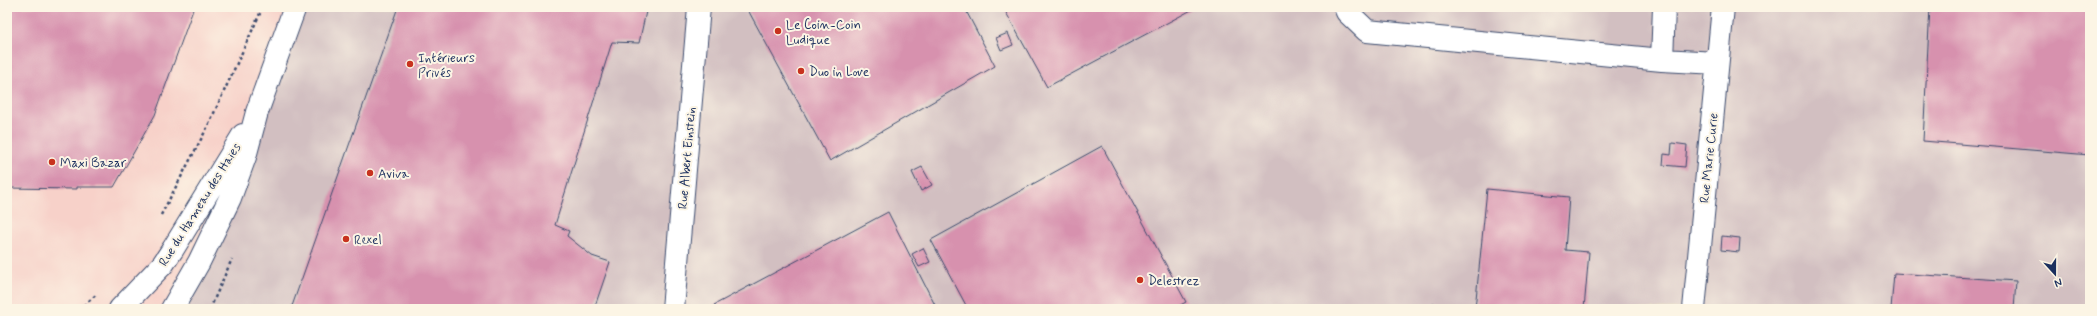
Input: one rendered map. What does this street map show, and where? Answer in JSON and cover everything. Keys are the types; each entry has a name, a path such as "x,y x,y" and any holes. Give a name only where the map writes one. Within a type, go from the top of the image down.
{"street":[{"name":"Rue du Hameau des Haies","path":"172,309 220,222 245,157 257,112 295,7"},
{"name":"Rue Albert Einstein","path":"673,309 699,7"},
{"path":"1345,7 1347,12 1367,31 1662,60 1718,63"},
{"path":"1662,60 1664,7"},
{"name":"Rue Marie Curie","path":"1694,309 1723,7"},
{"name":"Rue du Hameau des Haies","path":"120,309 163,264 257,112"}],"path":[{"path":"157,222 208,126 263,7"},
{"path":"73,309 82,307 100,292"}],"shaded area":[{"path":"7,7 295,7 271,74 172,309 7,309"},
{"path":"295,7 2090,7 2090,309 172,309 199,262"}],"building":[{"path":"7,7 194,7 155,115 114,187 77,187 77,189 7,188"},
{"path":"398,7 647,7 639,43 612,42 555,225 569,231 567,236 592,256 610,262 594,309 291,309"},
{"path":"754,7 964,7 995,66 830,161 748,10"},
{"path":"1003,7 1197,7 1047,87"},
{"path":"1930,7 2090,7 2090,155 1923,141"},
{"path":"1008,33 1013,45 1001,50 996,38"},
{"path":"1672,143 1687,145 1685,167 1663,165 1664,154 1671,155"},
{"path":"1102,146 1186,302 1173,309 968,309 931,240"},
{"path":"922,167 932,185 921,191 912,172"},
{"path":"1487,189 1569,197 1565,250 1589,252 1584,309 1475,309"},
{"path":"888,212 937,309 717,309 714,305"},
{"path":"1722,236 1740,238 1739,252 1721,250"},
{"path":"923,248 930,262 919,267 912,254"},
{"path":"1894,273 2016,281 2014,309 1891,309"},
{"path":"1433,304 1470,308 1470,309 1433,309"}],"place":[{"name":"Le Coin-Coin Ludique","path":"778,31"},
{"name":"Intérieurs Privés","path":"410,64"},
{"name":"Duo in Love","path":"801,71"},
{"name":"Maxi Bazar","path":"52,162"},
{"name":"Aviva","path":"370,173"},
{"name":"Rexel","path":"346,239"},
{"name":"Delestrez","path":"1140,280"}]}
